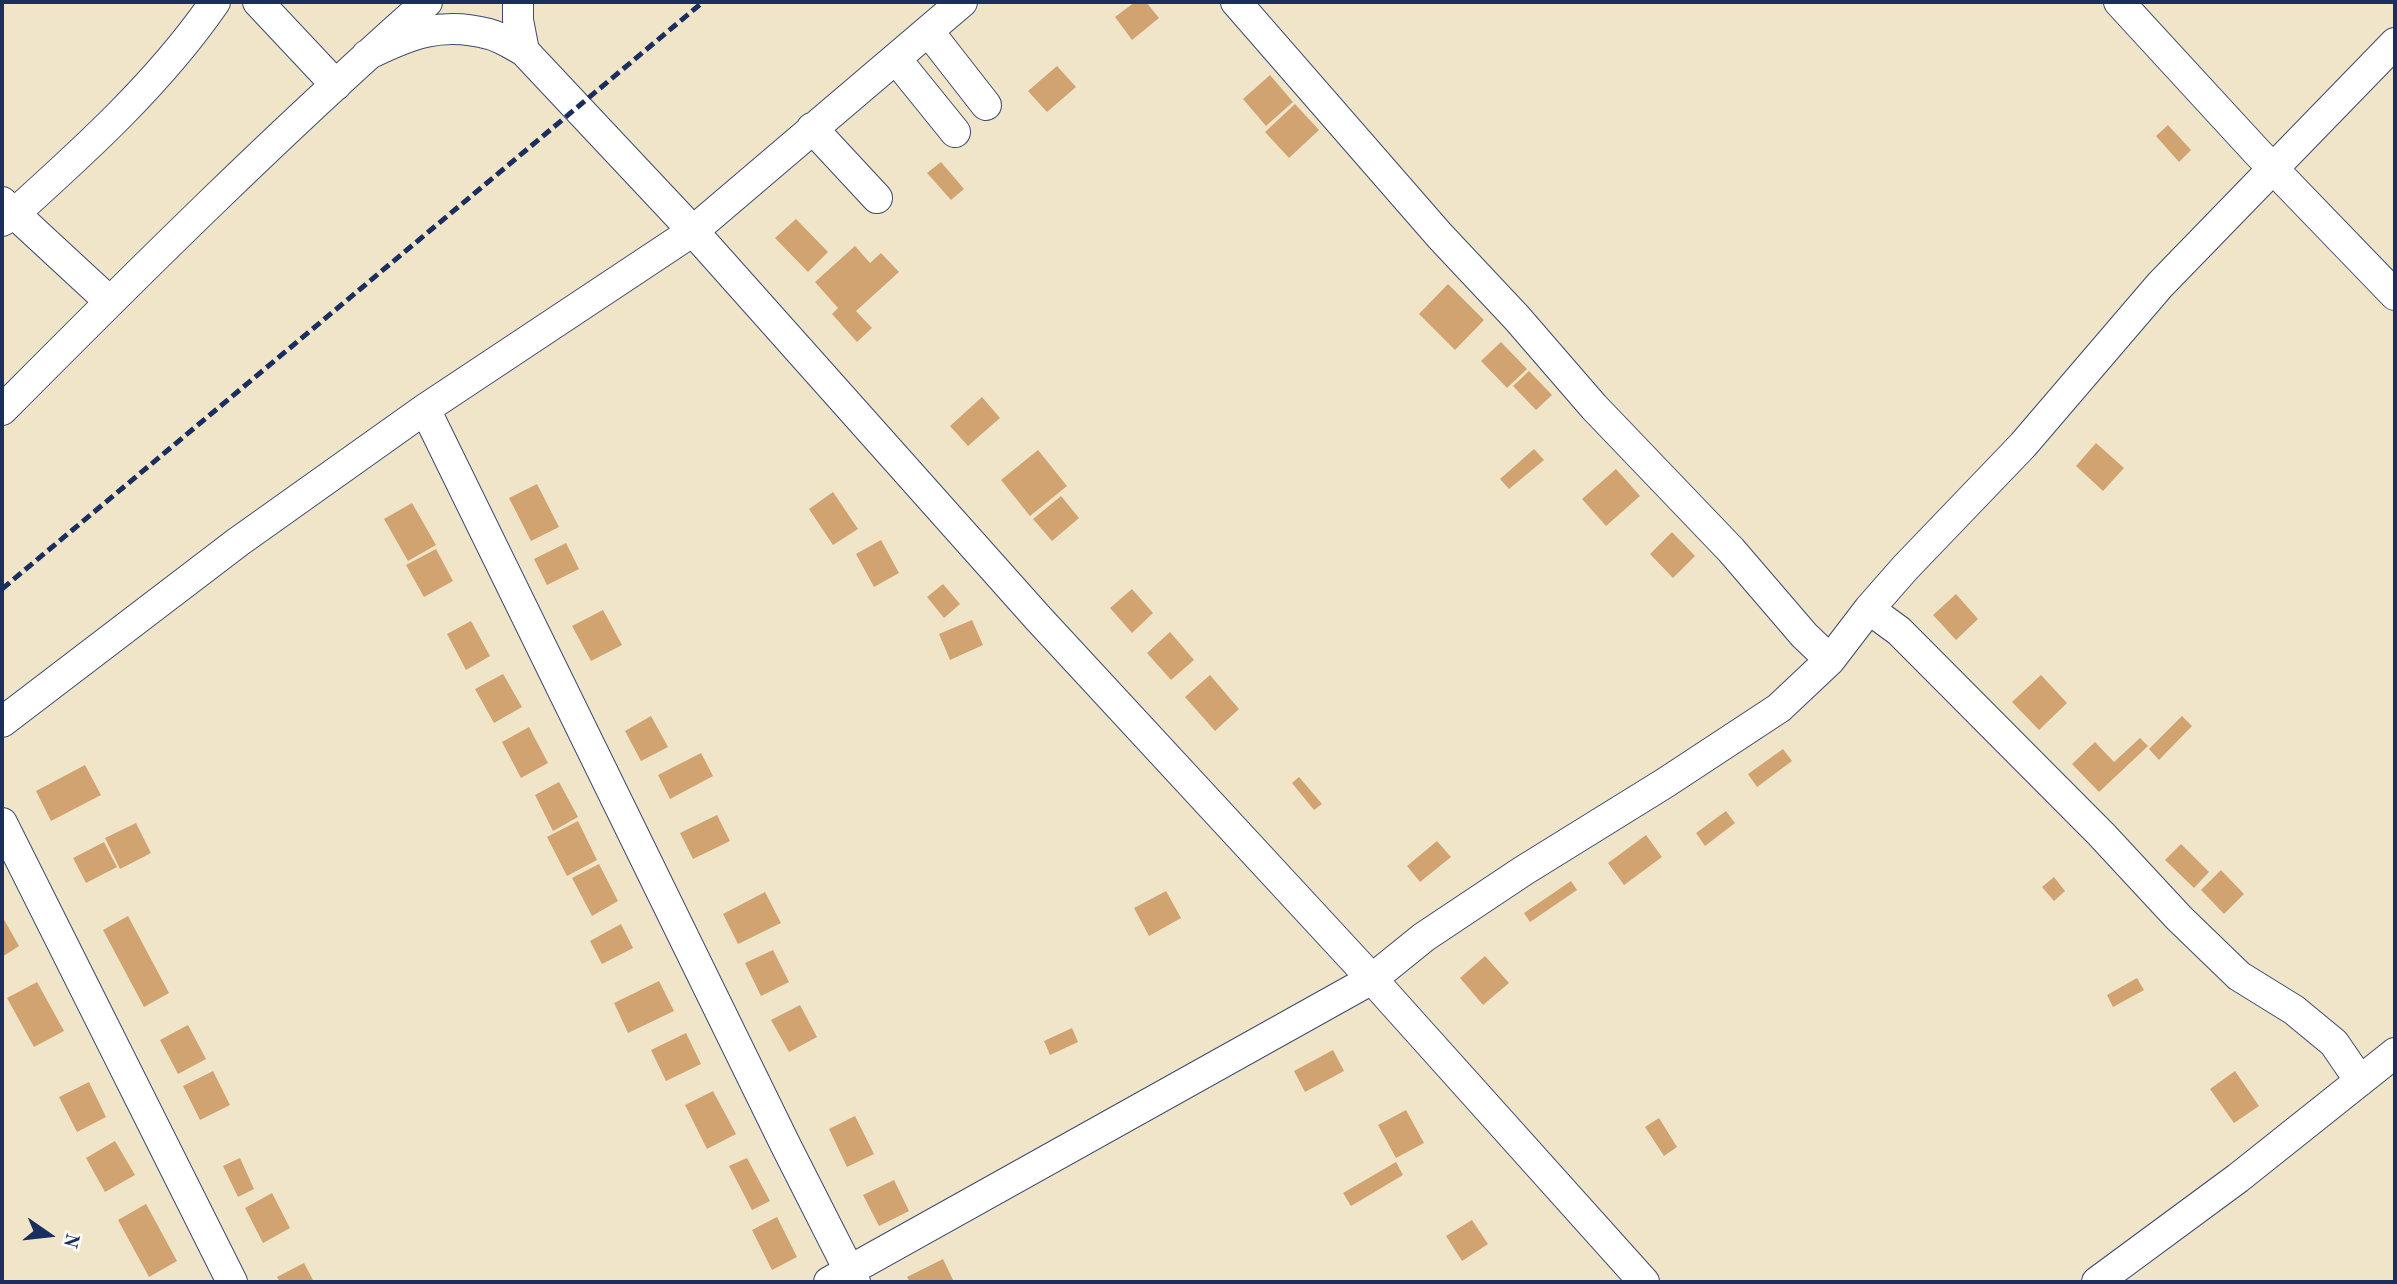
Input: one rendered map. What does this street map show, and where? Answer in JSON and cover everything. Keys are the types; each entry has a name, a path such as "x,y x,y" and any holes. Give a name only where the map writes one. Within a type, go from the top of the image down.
{"street":[{"path":"109,301 6,212 81,153 191,37 215,2"},
{"path":"258,2 336,85"},
{"path":"2,410 109,301 367,55 427,2"},
{"path":"518,2 518,20 524,51"},
{"path":"2,723 238,542 425,409 693,231 962,2"},
{"path":"1236,2 1440,236 1517,318 1594,407 1830,660"},
{"path":"2119,2 2395,295"},
{"path":"367,55 405,37 433,29 462,29 491,34 524,51 693,231 1038,618 1372,979 1644,1282"},
{"path":"929,32 986,105"},
{"path":"425,409 786,1146 845,1279 1372,979 1424,937 1523,871 1779,708 1830,660 1905,568 2022,445 2160,285 2395,43"},
{"path":"896,59 955,132"},
{"path":"812,128 877,198"},
{"path":"1869,609 1899,631 2239,976 2294,1010 2334,1043 2360,1081"},
{"path":"2,823 232,1282"},
{"path":"2097,1282 2238,1178 2395,1053"}],"building":[{"path":"1135,2 1146,2 1159,18 1132,40 1115,17"},
{"path":"1057,66 1076,87 1047,112 1028,91"},
{"path":"1270,75 1293,102 1266,126 1243,99"},
{"path":"1295,104 1319,130 1289,158 1265,132"},
{"path":"2168,125 2191,150 2179,162 2156,136"},
{"path":"941,162 964,189 951,200 927,173"},
{"path":"796,219 828,252 808,272 775,238"},
{"path":"855,246 870,263 881,253 899,272 856,311 872,328 857,342 832,314 838,308 815,282"},
{"path":"1448,284 1484,320 1455,350 1419,314"},
{"path":"1501,342 1527,369 1507,388 1481,361"},
{"path":"1529,371 1552,395 1536,410 1513,386"},
{"path":"982,397 1000,418 968,446 950,426"},
{"path":"2096,443 2124,468 2103,491 2076,466"},
{"path":"1534,449 1544,460 1509,489 1500,479"},
{"path":"1038,450 1067,486 1030,516 1001,480"},
{"path":"1616,469 1640,496 1606,526 1582,499"},
{"path":"537,484 559,527 531,541 509,498"},
{"path":"833,492 858,529 833,545 809,509"},
{"path":"1061,496 1079,518 1052,541 1033,519"},
{"path":"412,503 436,545 408,561 384,519"},
{"path":"1672,532 1695,556 1673,578 1650,554"},
{"path":"881,540 899,573 874,587 856,554"},
{"path":"566,543 579,569 547,585 534,559"},
{"path":"436,549 453,581 424,597 406,565"},
{"path":"943,584 960,604 944,618 927,597"},
{"path":"1132,589 1153,613 1132,633 1110,608"},
{"path":"1956,594 1978,619 1956,640 1933,615"},
{"path":"603,610 622,645 591,661 572,626"},
{"path":"972,620 983,645 950,660 939,634"},
{"path":"471,621 490,656 466,670 447,634"},
{"path":"1170,632 1194,660 1171,680 1147,653"},
{"path":"503,674 522,707 494,723 475,689"},
{"path":"1210,675 1239,709 1215,731 1185,697"},
{"path":"2041,675 2067,703 2039,730 2012,702"},
{"path":"651,716 668,747 641,761 625,731"},
{"path":"2182,716 2192,726 2159,760 2149,749"},
{"path":"529,727 548,763 521,778 502,742"},
{"path":"2140,738 2148,746 2099,792 2072,764 2095,742 2114,762"},
{"path":"1783,749 1792,761 1757,787 1748,774"},
{"path":"701,753 713,776 670,799 658,775"},
{"path":"85,765 101,795 51,821 36,791"},
{"path":"1299,777 1322,804 1314,810 1292,783"},
{"path":"559,782 578,817 553,831 535,795"},
{"path":"1726,811 1735,823 1705,846 1696,833"},
{"path":"717,815 730,841 693,859 680,833"},
{"path":"578,821 597,860 567,876 547,837"},
{"path":"136,823 151,853 120,869 105,838"},
{"path":"1646,835 1662,857 1624,885 1608,863"},
{"path":"1437,841 1451,857 1420,882 1407,866"},
{"path":"104,842 117,867 86,883 73,858"},
{"path":"2181,844 2209,872 2194,888 2165,860"},
{"path":"599,864 618,901 592,916 572,878"},
{"path":"2221,870 2244,894 2224,914 2201,890"},
{"path":"2054,877 2065,891 2054,901 2042,887"},
{"path":"1571,881 1577,890 1530,922 1524,913"},
{"path":"1166,891 1181,918 1149,936 1134,908"},
{"path":"765,892 781,923 738,944 723,914"},
{"path":"2,916 19,946 2,957"},
{"path":"128,916 169,993 144,1007 103,930"},
{"path":"621,924 633,948 602,964 590,941"},
{"path":"773,950 789,982 761,996 745,963"},
{"path":"1485,956 1509,983 1483,1005 1460,978"},
{"path":"2137,978 2144,990 2113,1007 2107,995"},
{"path":"659,981 674,1011 628,1033 614,1003"},
{"path":"37,982 64,1031 34,1047 7,998"},
{"path":"800,1005 817,1037 789,1052 771,1020"},
{"path":"188,1025 206,1059 178,1074 160,1040"},
{"path":"1072,1028 1078,1042 1050,1055 1044,1041"},
{"path":"686,1033 701,1064 666,1081 651,1050"},
{"path":"1333,1050 1344,1071 1305,1092 1294,1071"},
{"path":"213,1071 230,1105 200,1120 183,1086"},
{"path":"2235,1071 2259,1106 2234,1123 2210,1089"},
{"path":"89,1082 106,1117 77,1132 59,1097"},
{"path":"713,1091 736,1134 707,1149 685,1105"},
{"path":"1406,1110 1424,1143 1396,1158 1378,1125"},
{"path":"855,1116 874,1154 847,1167 829,1129"},
{"path":"1659,1118 1677,1147 1664,1156 1645,1127"},
{"path":"115,1141 135,1175 105,1192 86,1158"},
{"path":"240,1158 254,1189 238,1197 223,1166"},
{"path":"747,1158 770,1201 752,1210 729,1166"},
{"path":"1396,1162 1403,1175 1351,1206 1343,1193"},
{"path":"894,1180 909,1211 879,1226 863,1195"},
{"path":"272,1193 290,1228 263,1243 245,1208"},
{"path":"146,1204 177,1261 149,1277 118,1220"},
{"path":"777,1217 797,1257 772,1270 752,1230"},
{"path":"1472,1220 1488,1244 1462,1261 1446,1236"},
{"path":"943,1259 954,1282 910,1282 907,1277"},
{"path":"304,1263 314,1282 280,1282 277,1277"}],"railway":[{"path":"2,589 703,2"}]}
